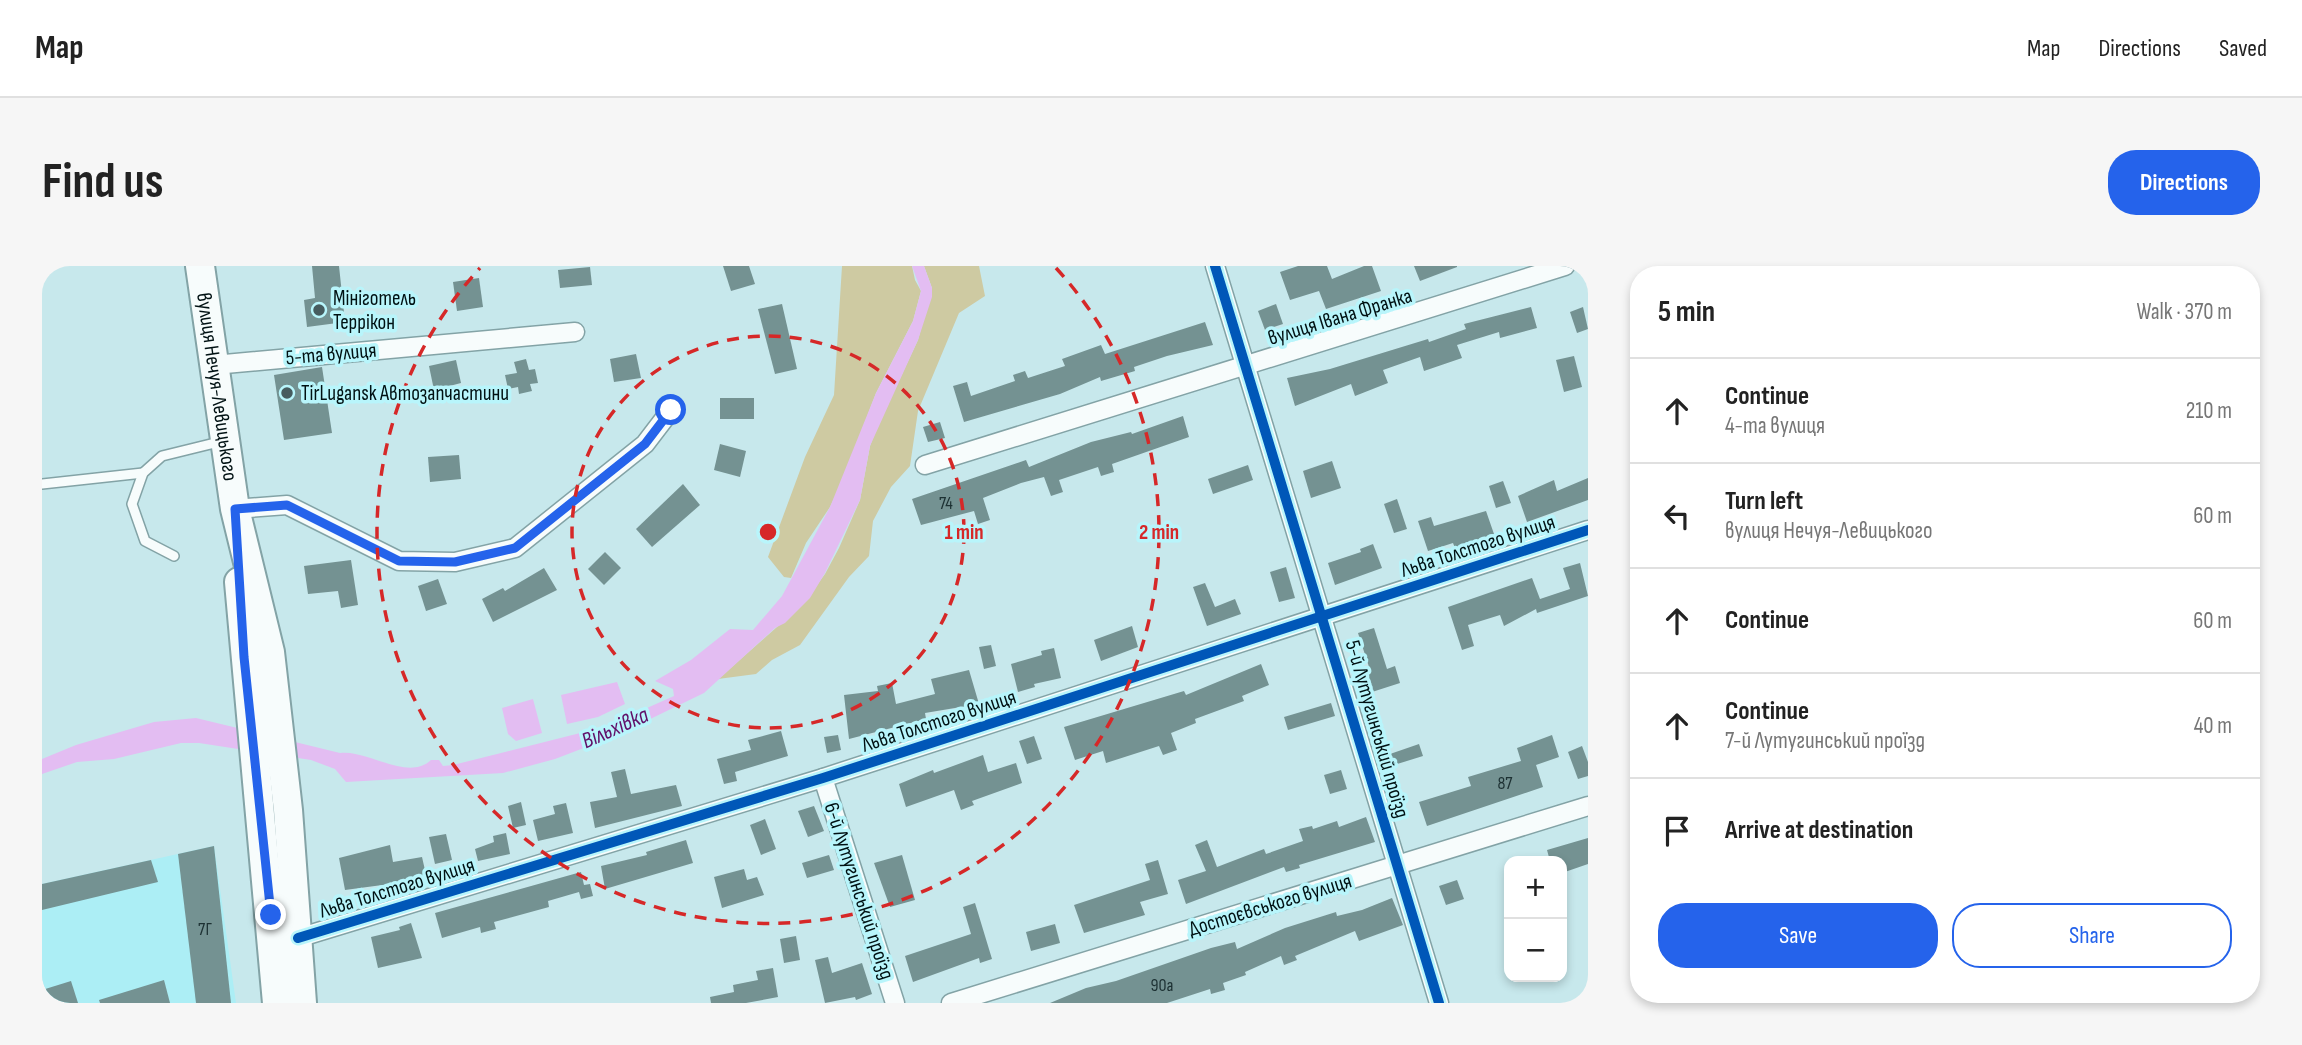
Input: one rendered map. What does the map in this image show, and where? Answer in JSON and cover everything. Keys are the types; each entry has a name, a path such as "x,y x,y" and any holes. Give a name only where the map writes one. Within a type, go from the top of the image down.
{"main road":[{"name":"вулиця Нечуя-Левицького","path":"200,266 257,654"},
{"path":"257,654 288,810 302,1003"},
{"path":"257,654 259,811 277,1003"}],"street":[{"name":"5-й Лутугинський проїзд","path":"1215,266 1324,617 1439,1003"},
{"name":"вулиця Івана Франка","path":"925,465 1565,266"},
{"name":"5-та вулиця","path":"214,365 575,332"},
{"path":"235,509 287,505 399,561 455,562 515,548 645,444 671,410"},
{"name":"Льва Толстого вулиця","path":"298,938 822,778 1588,530"},
{"name":"6-й Лутугинський проїзд","path":"822,778 895,1003"},
{"name":"Достоєвського вулиця","path":"951,1003 1588,806"}],"lane":[{"path":"174,556 145,541 132,504 143,473 162,456 225,440"},
{"path":"42,484 143,473"}],"shaded area":[{"path":"842,266 912,266 921,291 913,321 876,393 830,507 806,543 791,578 784,577 768,557 805,457 834,395"},
{"path":"924,266 979,266 985,296 959,313 918,411 910,466 891,487 873,521 869,556 849,577 800,645 772,660 756,674 718,679 803,604 825,574 839,548 860,500 870,446 918,340 932,288"},
{"path":"214,846 236,1003 42,1003 42,884"}],"water":[{"name":"Вільхівка","path":"912,266 924,266 932,288 932,297 918,340 870,446 860,500 825,573 810,598 785,623 775,628 704,693 615,736 555,759 503,773 346,782 335,769 311,760 199,743 181,743 114,759 77,762 42,774 42,759 76,745 154,722 196,718 399,766 422,766 431,760 439,760 443,766 453,765 604,727 674,696 673,689 655,681 691,660 730,629 753,630 782,596 830,507 876,393 913,321 921,291"},
{"path":"617,682 625,704 598,717 567,724 561,695"},
{"path":"533,699 542,733 516,741 508,734 502,708"}],"building":[{"path":"312,266 339,266 345,322 307,327 304,300 315,298"},
{"path":"723,266 749,266 755,284 731,291"},
{"path":"1298,266 1327,266 1332,279 1364,266 1372,266 1381,291 1326,309 1319,291 1290,300 1280,272"},
{"path":"1414,266 1457,266 1457,267 1420,281"},
{"path":"590,267 592,285 560,288 558,270"},
{"path":"479,278 483,307 457,311 453,282"},
{"path":"782,304 797,369 775,374 758,309"},
{"path":"1276,304 1283,324 1265,330 1258,311"},
{"path":"1531,307 1537,328 1500,338 1499,332 1457,345 1462,358 1424,371 1420,357 1383,370 1388,383 1355,396 1351,384 1295,406 1287,378 1330,369 1428,339 1429,342 1466,329 1464,324"},
{"path":"1583,307 1588,329 1577,333 1570,312"},
{"path":"1205,322 1213,345 1167,356 1134,367 1135,371 1101,381 1100,377 1060,394 964,422 953,386 967,382 971,396 1015,381 1013,375 1025,371 1028,378 1065,366 1062,359 1101,345 1105,354"},
{"path":"636,354 641,378 614,382 610,359"},
{"path":"1574,356 1582,387 1564,392 1556,360"},
{"path":"526,359 529,370 535,369 538,383 530,384 532,391 519,394 518,387 508,389 505,375 517,373 514,362"},
{"path":"456,360 461,383 434,390 429,366"},
{"path":"322,367 332,433 284,440 274,375"},
{"path":"720,398 754,398 754,419 720,419"},
{"path":"1183,416 1189,437 1112,464 1114,472 1101,476 1098,467 1059,480 1063,492 1051,496 1044,477 1021,483 983,498 990,520 978,524 974,511 921,525 912,499 1026,460 1029,467 1091,442 1131,432 1132,434"},
{"path":"940,422 945,438 928,442 923,427"},
{"path":"720,444 746,451 740,477 714,470"},
{"path":"459,455 461,479 430,482 428,457"},
{"path":"1332,461 1341,488 1311,498 1303,471"},
{"path":"1248,465 1253,480 1213,494 1208,479"},
{"path":"1588,478 1588,500 1527,522 1518,496 1554,480 1557,491"},
{"path":"1503,481 1511,503 1496,508 1489,486"},
{"path":"683,484 700,505 652,547 636,529"},
{"path":"1397,499 1407,529 1394,533 1384,504"},
{"path":"1486,511 1494,534 1455,548 1453,543 1428,551 1418,521 1431,517 1434,526"},
{"path":"1373,544 1382,568 1335,585 1328,563 1361,552 1360,549"},
{"path":"605,552 621,568 604,585 588,569"},
{"path":"351,560 358,605 341,608 338,591 308,594 304,566"},
{"path":"1580,563 1588,596 1537,613 1536,609 1504,626 1500,615 1468,625 1474,646 1462,650 1448,607 1532,578 1540,599 1570,589 1563,568"},
{"path":"1286,567 1295,598 1279,602 1270,572"},
{"path":"544,568 557,590 493,622 482,599 503,588 505,591"},
{"path":"438,579 447,604 426,611 418,586"},
{"path":"1205,583 1215,607 1235,599 1241,614 1207,626 1193,587"},
{"path":"1132,626 1138,647 1101,661 1094,640"},
{"path":"1374,628 1387,669 1395,666 1400,683 1372,692 1367,675 1371,673 1358,633"},
{"path":"991,645 996,666 984,669 979,647"},
{"path":"1054,648 1061,678 1034,684 1035,687 1018,692 1011,664 1042,655 1041,651"},
{"path":"1261,664 1269,685 1242,696 1244,701 1195,719 1196,723 1171,733 1177,750 1163,755 1159,746 1106,763 1103,751 1075,760 1064,727 1184,691 1186,695"},
{"path":"969,670 979,704 925,713 926,719 849,739 844,695 878,691 877,686 892,683 896,704 935,694 931,679"},
{"path":"1331,703 1335,716 1288,730 1284,717"},
{"path":"781,731 788,756 735,772 737,781 724,784 717,759 751,750 748,740"},
{"path":"838,735 841,750 827,753 824,737"},
{"path":"1552,735 1559,757 1536,765 1543,787 1427,826 1419,802 1471,786 1468,777 1521,761 1517,748"},
{"path":"1034,736 1042,759 1027,764 1019,741"},
{"path":"1419,744 1423,756 1394,765 1390,754"},
{"path":"1582,746 1588,762 1588,776 1578,779 1568,752"},
{"path":"983,755 988,772 1016,763 1022,783 972,801 974,805 961,810 954,790 906,807 899,784 933,770 934,773"},
{"path":"625,769 631,794 676,785 682,806 595,828 590,802 617,797 611,772"},
{"path":"1341,770 1347,789 1330,794 1324,775"},
{"path":"521,802 526,825 513,828 508,806"},
{"path":"566,803 573,833 538,841 533,820 555,814 553,806"},
{"path":"814,806 824,831 808,837 798,811"},
{"path":"1366,817 1375,842 1299,865 1300,868 1286,872 1284,867 1186,904 1178,880 1206,871 1195,845 1207,840 1217,867 1264,849 1266,854 1303,841 1299,829 1312,826 1313,829 1337,821 1339,827"},
{"path":"765,819 776,849 761,855 750,825"},
{"path":"506,833 510,854 478,861 475,849 494,842 493,836"},
{"path":"446,834 452,860 435,864 429,837"},
{"path":"1588,838 1588,864 1567,871 1567,856 1549,856 1547,850"},
{"path":"686,840 693,863 605,889 601,866 647,855 646,852"},
{"path":"390,845 393,862 422,857 427,879 345,890 339,858"},
{"path":"214,846 231,1003 196,1003 178,854"},
{"path":"829,855 834,870 807,878 802,863"},
{"path":"902,855 915,900 890,907 874,863"},
{"path":"151,860 158,882 42,910 42,884"},
{"path":"1158,860 1168,894 1140,902 1145,915 1084,933 1074,905 1150,880 1145,864"},
{"path":"744,869 747,880 757,877 764,895 722,908 714,877"},
{"path":"581,872 584,885 590,884 593,896 581,899 579,892 548,901 549,907 494,922 496,929 481,933 480,927 442,938 435,913"},
{"path":"1457,880 1464,899 1446,905 1439,886"},
{"path":"1392,898 1403,925 1359,941 1355,931 1295,956 1297,960 1284,965 1281,956 1245,972 1246,975 1223,983 1225,990 1211,994 1210,989 1167,1003 1050,1003 1086,988 1116,981 1211,948 1235,942 1237,949 1285,928 1336,912 1337,916 1362,910"},
{"path":"975,903 992,959 980,963 979,958 913,982 905,956 971,934 963,907"},
{"path":"411,923 422,958 378,968 371,937 400,930 399,927"},
{"path":"1055,924 1060,943 1031,951 1026,932"},
{"path":"796,936 800,960 784,963 780,939"},
{"path":"828,957 832,973 862,963 872,994 856,1000 855,997 825,1003 815,960"},
{"path":"773,968 778,997 746,1003 711,1003 710,997 734,992 733,985 758,980 756,971"},
{"path":"164,980 170,1003 100,1003 99,1000"},
{"path":"71,981 78,1003 42,1003 42,990"}],"cycle path":[{"path":"1215,266 1439,1003"},
{"path":"298,938 823,778 1588,530"}],"place":[{"name":"Мініготель Террікон","path":"319,310"},
{"name":"TirLugansk Автозапчастини","path":"287,393"}],"route":[{"path":"271,915 244,657 235,509 287,505 358,543 399,561 455,562 515,548 559,516 645,444 671,410"}]}
